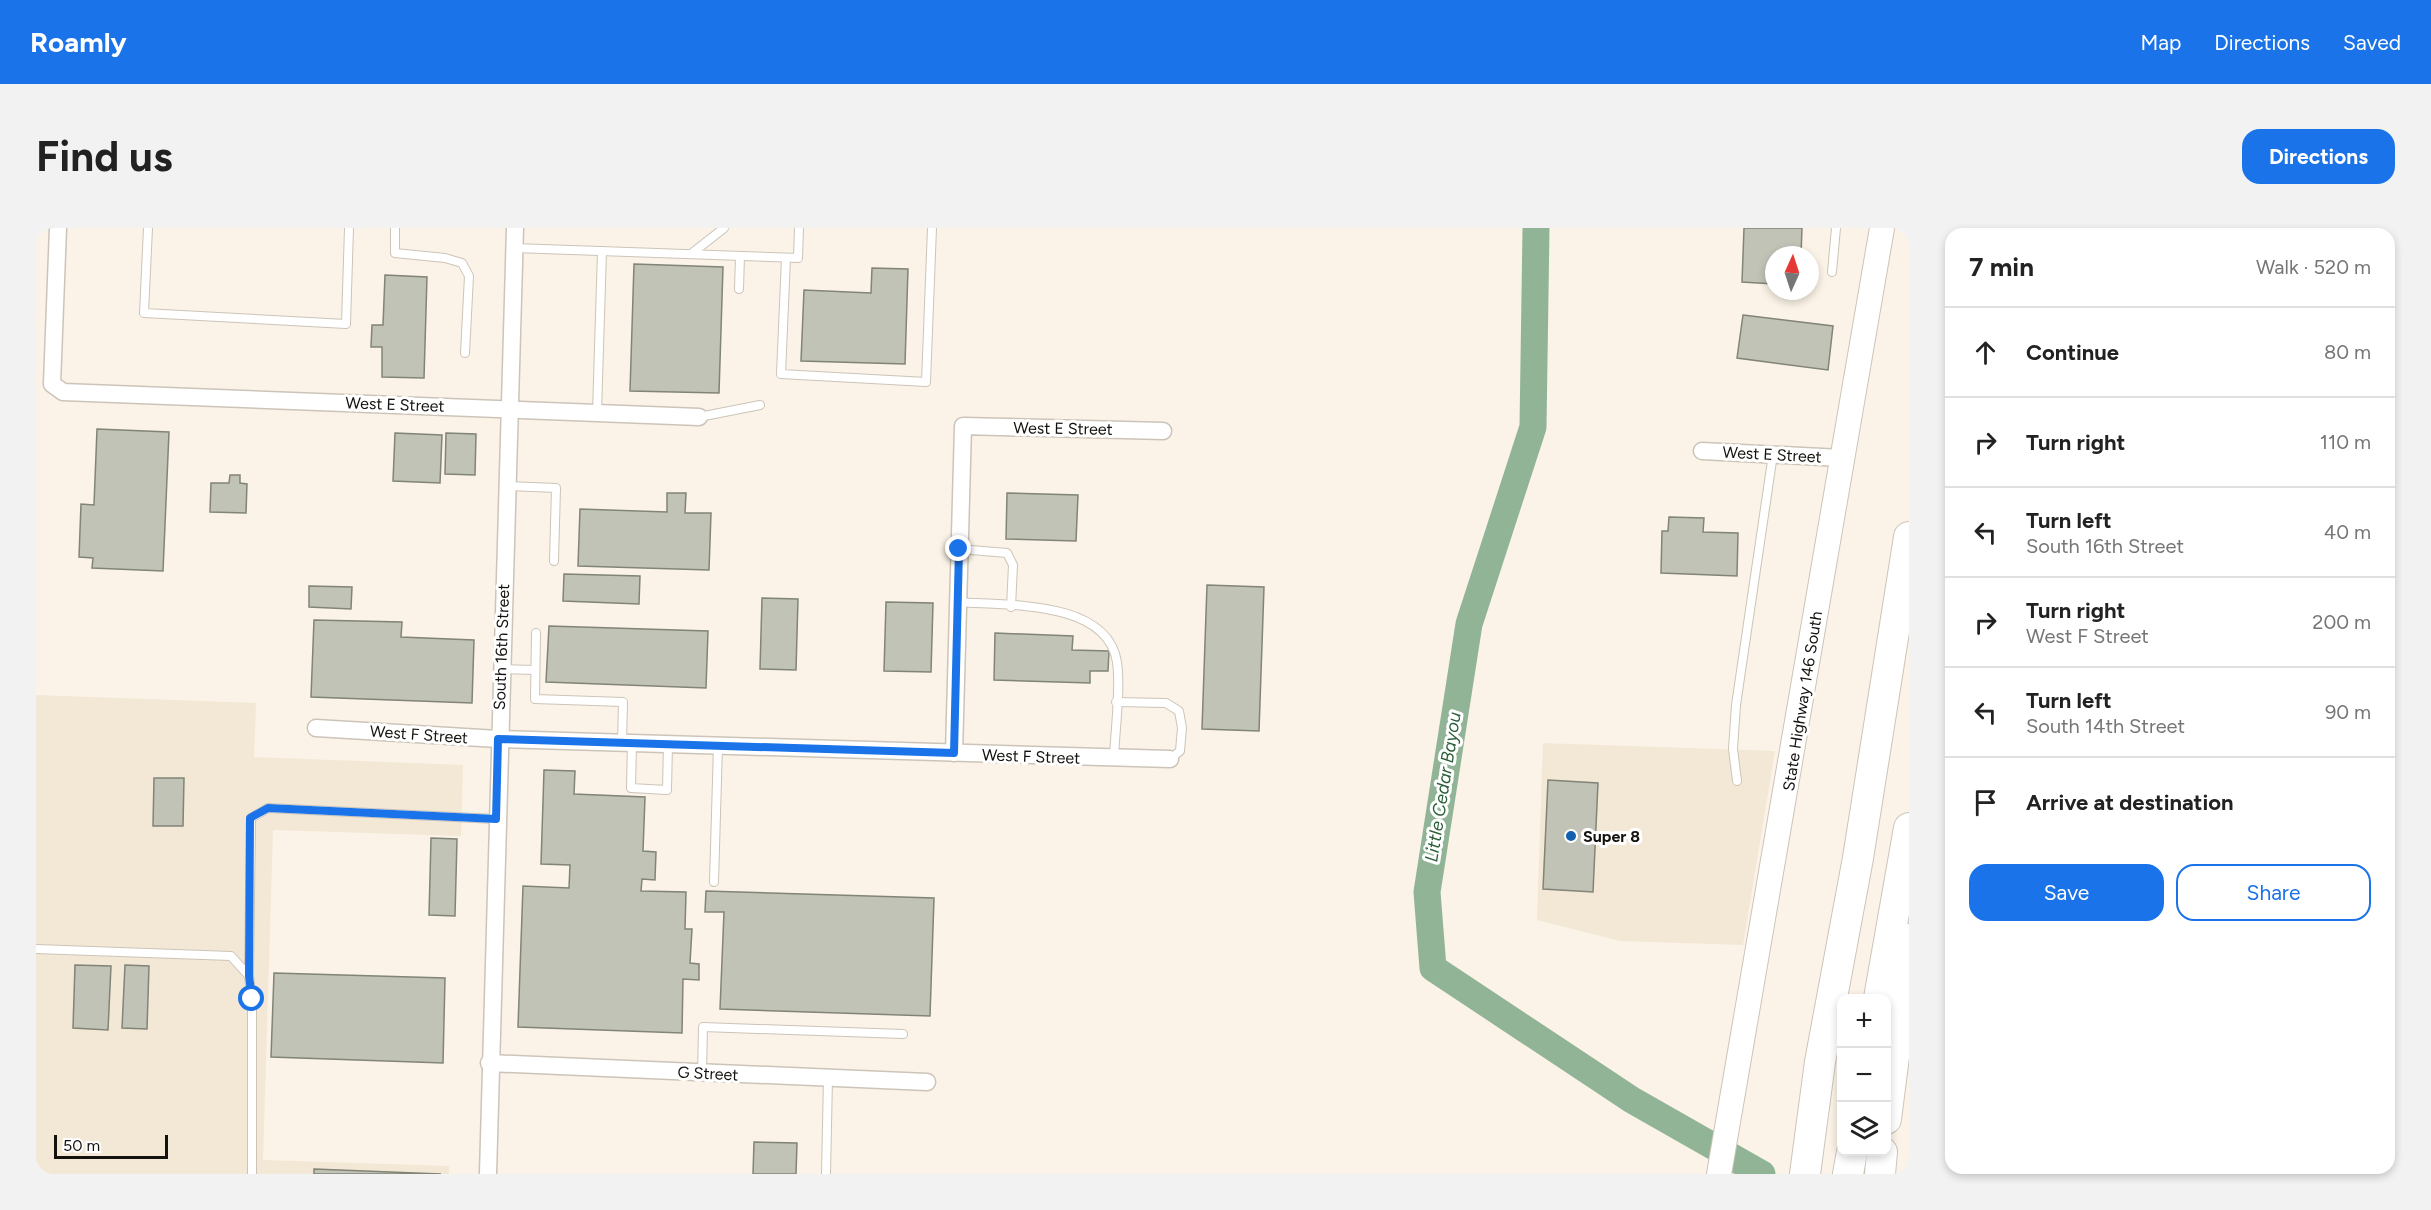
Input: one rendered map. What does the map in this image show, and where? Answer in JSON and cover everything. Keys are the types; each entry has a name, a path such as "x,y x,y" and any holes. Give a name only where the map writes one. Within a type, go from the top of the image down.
{"highway":[{"path":"1798,1166 1858,858 1909,537"},
{"path":"1880,994 1909,828"},
{"path":"1889,1102 1909,939"},
{"path":"1848,1174 1851,1156"},
{"path":"1880,1174 1882,1156"}],"main road":[{"name":"State Highway 146 South","path":"1719,1174 1882,228"}],"street":[{"name":"West E Street","path":"58,228 52,384 63,392 699,417"},
{"name":"South 16th Street","path":"488,1174 498,739 515,228"},
{"name":"West E Street","path":"959,549 963,426 1163,431"},
{"name":"West E Street","path":"1702,451 1842,458"},
{"path":"954,753 959,549"},
{"name":"West F Street","path":"316,728 498,739 1170,759"},
{"name":"G Street","path":"489,1063 927,1082"}],"lane":[{"path":"148,228 144,313 346,324 349,228"},
{"path":"395,228 395,253 445,258 462,263 469,276 465,353"},
{"path":"691,255 724,228"},
{"path":"514,248 798,258 799,228"},
{"path":"786,258 781,375 926,382 932,228"},
{"path":"1832,272 1836,228"},
{"path":"597,413 602,251"},
{"path":"739,289 740,256"},
{"path":"699,417 760,405"},
{"path":"1737,781 1733,749 1736,705 1773,454"},
{"path":"507,486 556,488 554,561"},
{"path":"959,549 1007,553 1013,565 1011,607"},
{"path":"958,602 1064,612 1084,619 1112,647 1117,663 1114,758"},
{"path":"536,633 535,699 623,702 631,788 667,790 668,744"},
{"path":"501,669 535,670"},
{"path":"1116,702 1166,702 1179,711 1182,728 1180,751 1170,759"},
{"path":"714,882 718,746"},
{"path":"252,1174 252,999 249,976 250,818 268,808 496,819"},
{"path":"36,949 231,956 249,976"},
{"path":"702,1073 703,1027 903,1034"},
{"path":"826,1174 828,1078"}],"shaded area":[{"path":"36,695 256,703 254,757 463,765 461,836 273,830 263,1160 449,1166 449,1174 36,1174"},
{"path":"1543,743 1775,751 1743,945 1620,941 1537,920"}],"building":[{"path":"1744,228 1802,228 1801,246 1765,246 1765,283 1742,282"},
{"path":"634,264 723,267 719,393 630,391"},
{"path":"872,268 908,269 905,364 801,361 804,290 871,293"},
{"path":"385,275 427,277 424,378 382,377 382,347 371,347 372,325 383,325"},
{"path":"1743,315 1833,326 1828,370 1737,358"},
{"path":"97,429 169,432 163,571 92,568 93,558 79,557 81,504 94,505"},
{"path":"395,433 442,435 440,483 393,481"},
{"path":"446,433 476,434 475,475 445,474"},
{"path":"230,475 240,475 240,483 247,484 246,513 210,512 211,483 229,483"},
{"path":"667,493 686,493 685,513 711,513 709,570 578,566 580,509 667,512"},
{"path":"1007,493 1078,495 1076,541 1006,539"},
{"path":"1669,517 1704,518 1703,532 1738,533 1737,576 1661,573 1662,531 1668,531"},
{"path":"564,574 640,576 639,604 563,601"},
{"path":"1207,585 1264,587 1259,731 1202,729"},
{"path":"309,586 352,587 351,609 309,607"},
{"path":"762,598 798,599 796,670 760,669"},
{"path":"886,602 933,603 931,672 884,671"},
{"path":"314,620 402,622 401,637 474,640 472,703 311,697"},
{"path":"549,626 708,631 706,688 546,682"},
{"path":"995,633 1073,636 1072,650 1109,651 1108,671 1090,671 1090,683 994,680"},
{"path":"544,770 575,771 574,794 645,797 643,851 656,852 655,880 642,879 641,891 686,892 685,929 692,929 690,963 699,964 699,980 683,979 682,1033 518,1027 523,886 569,888 570,865 541,864"},
{"path":"154,778 184,778 183,826 153,826"},
{"name":"Super 8","path":"1548,780 1598,783 1593,892 1543,889"},
{"path":"431,838 457,839 455,916 429,915"},
{"path":"706,891 934,898 930,1016 720,1009 724,912 705,912"},
{"path":"75,965 111,966 108,1030 73,1028"},
{"path":"125,965 149,966 147,1029 122,1028"},
{"path":"274,973 445,978 443,1063 271,1057"},
{"path":"754,1142 797,1143 796,1174 753,1174"},
{"path":"314,1169 441,1174 314,1174"}],"waterway":[{"name":"Little Cedar Bayou","path":"1536,228 1533,427 1469,624 1427,892 1433,968 1632,1100 1762,1174"}],"place":[{"name":"Super 8","path":"1571,836"}],"route":[{"path":"252,999 249,976 250,818 268,808 496,819 498,739 954,753 959,549"}]}
